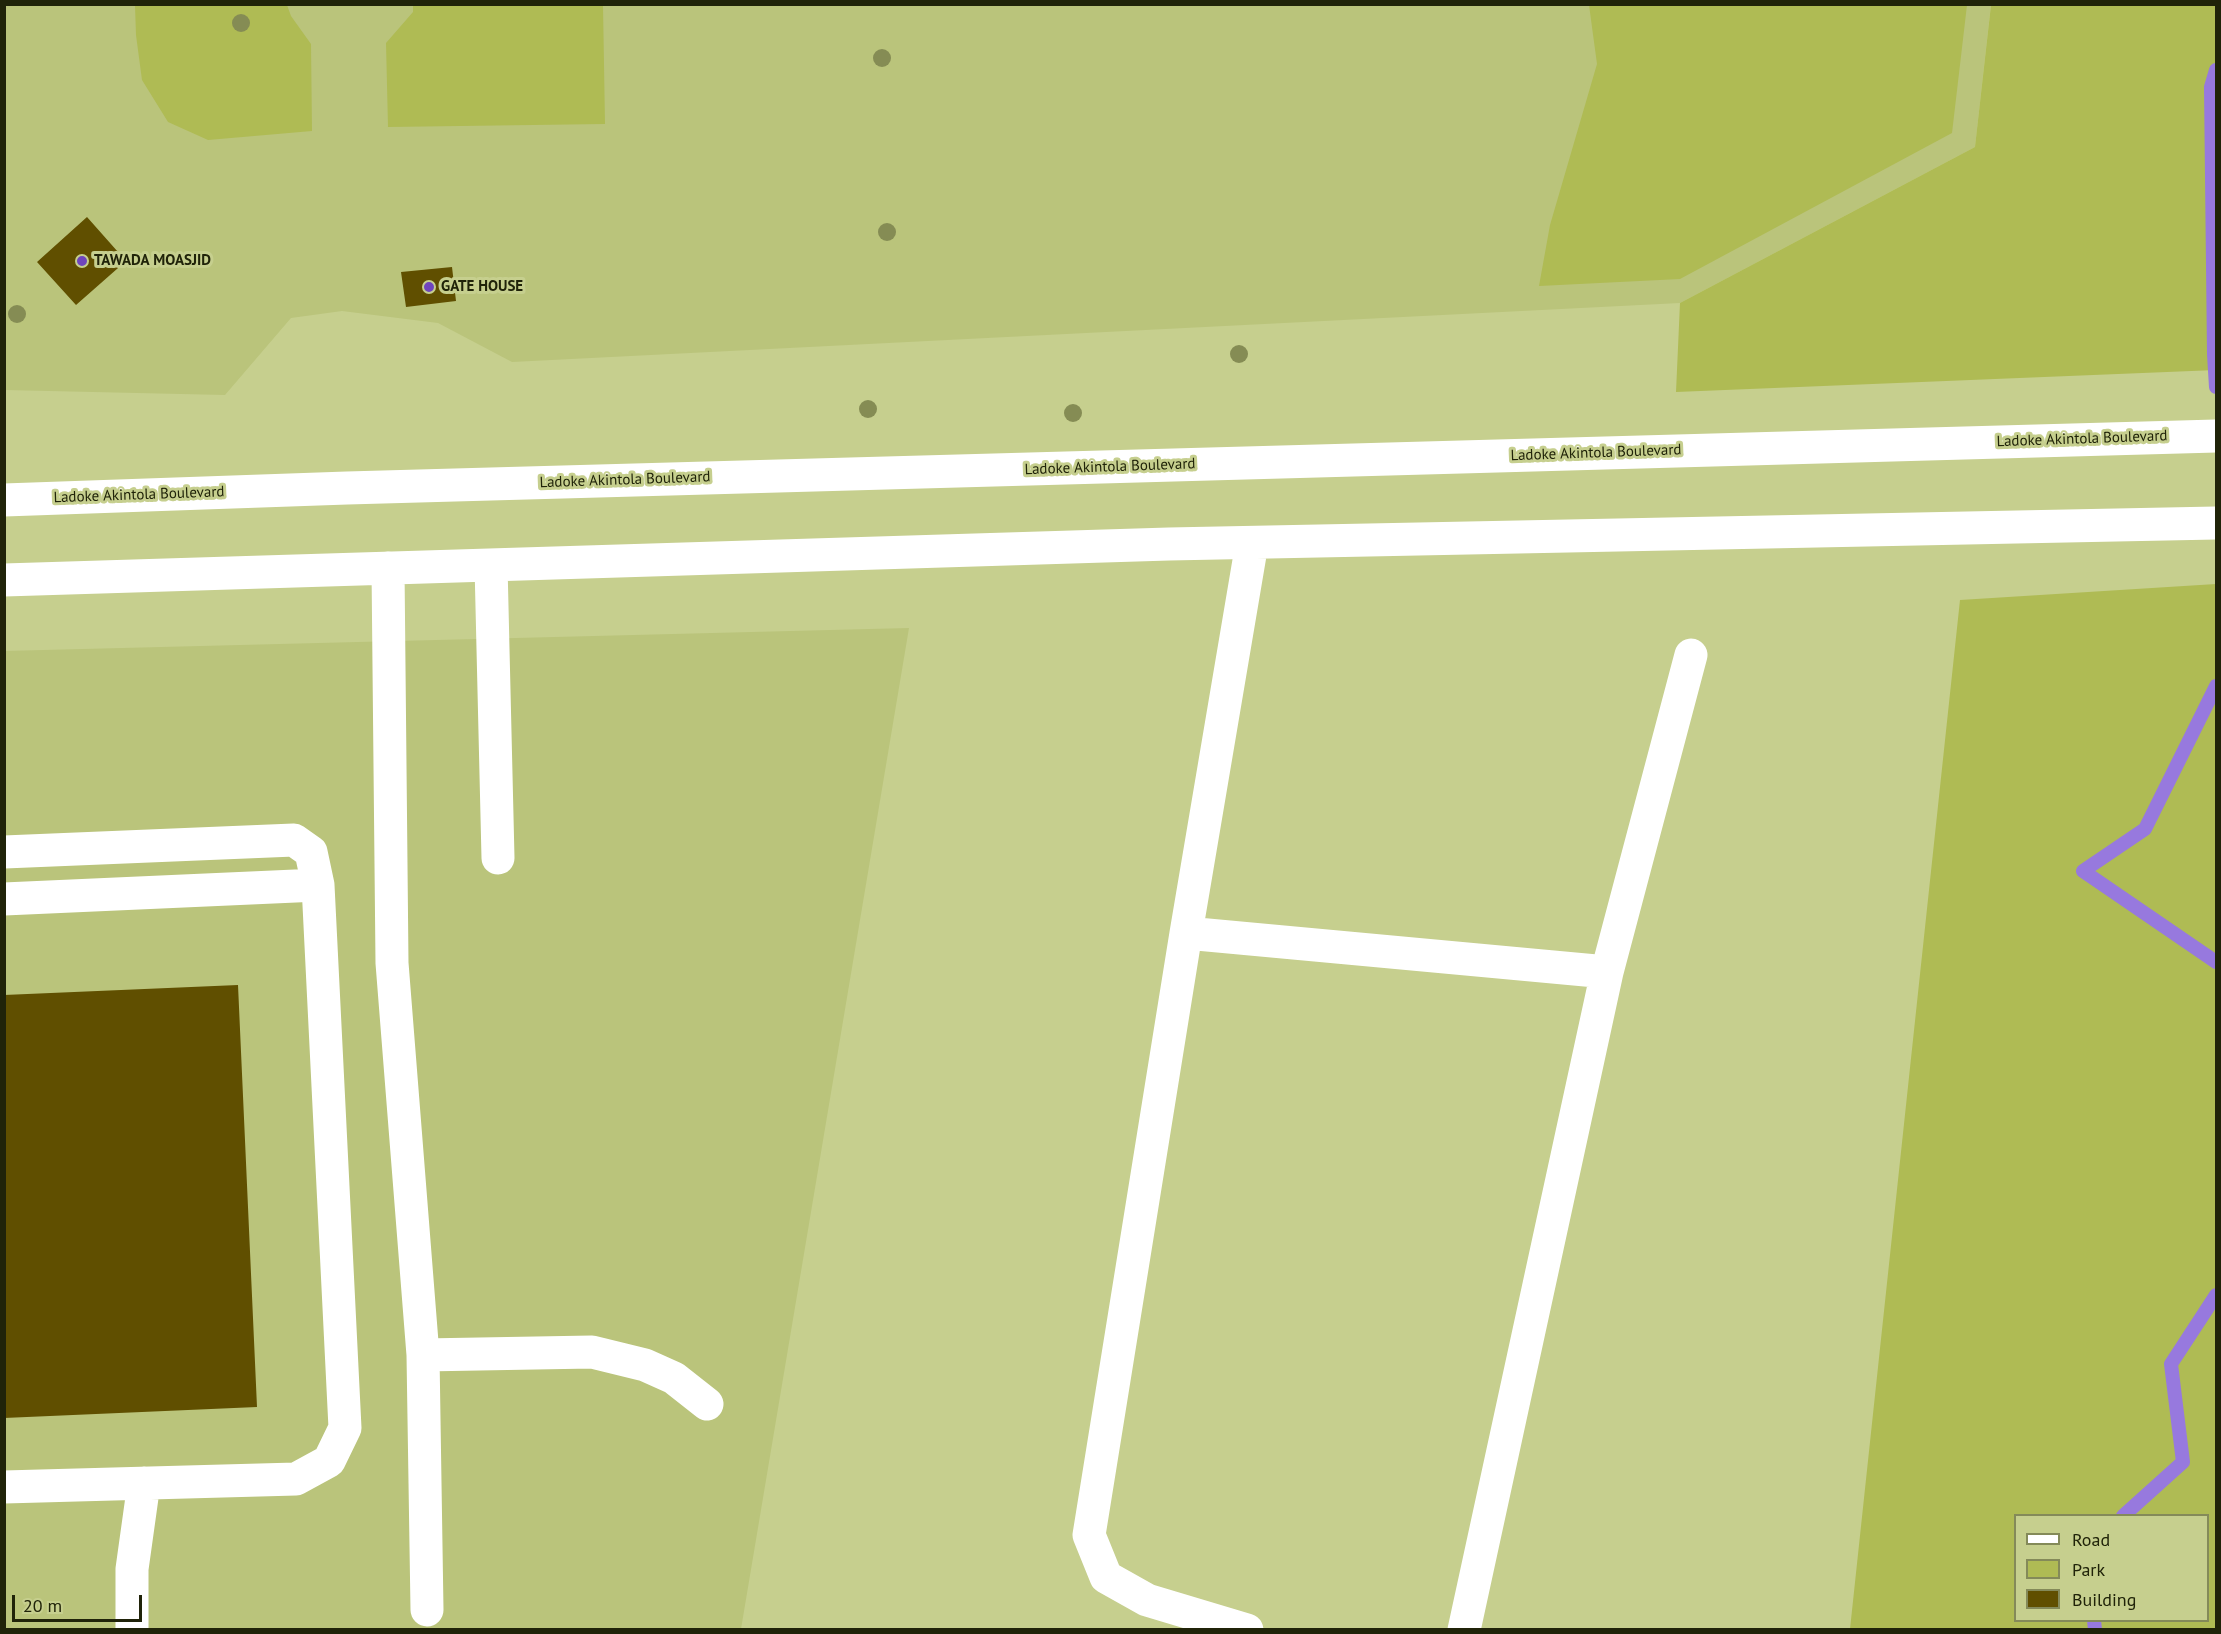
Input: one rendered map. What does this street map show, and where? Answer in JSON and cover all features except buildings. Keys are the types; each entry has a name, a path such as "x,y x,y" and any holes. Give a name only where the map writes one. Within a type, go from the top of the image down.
{"street":[{"name":"Ladoke Akintola Boulevard","path":"4,500 2217,436"},
{"path":"4,580 1252,543 2217,523"},
{"path":"1247,1629 1147,1600 1106,1577 1089,1535 1186,933 1252,543"},
{"path":"491,565 498,858"},
{"path":"388,568 392,963 423,1355 427,1610"},
{"path":"1464,1629 1607,972 1691,655"},
{"path":"4,852 294,840 311,852 318,885 345,1428 329,1461 296,1479 4,1487"},
{"path":"115,848 118,894"},
{"path":"4,899 318,885"},
{"path":"1186,933 1607,972"},
{"path":"423,1355 592,1352 645,1365 664,1373 707,1404"},
{"path":"132,1629 132,1569 144,1483"}],"shaded area":[{"path":"1991,4 1975,147 1680,303 512,362 438,323 342,311 291,318 225,395 5,390 5,5"},
{"path":"909,628 741,1629 5,1629 4,651"}],"green space":[{"path":"135,5 287,5 291,16 311,44 312,131 208,140 168,122 142,80"},
{"path":"413,5 603,5 605,124 388,127 386,43 413,12"},
{"path":"1589,5 1967,5 1952,133 1680,279 1539,286 1550,225 1597,64"},
{"path":"1991,5 2216,5 2216,370 1676,392 1680,303 1975,147"},
{"path":"2216,584 2216,1629 1850,1629 1960,600"}],"waterway":[{"path":"2216,70 2211,87 2216,387"},
{"path":"2216,686 2145,829 2083,871 2216,962"},
{"path":"2125,1514 2183,1462 2171,1364 2216,1295"},
{"path":"2094,1622 2095,1630"}],"place":[{"name":"TAWADA MOASJID","path":"82,261"},
{"name":"GATE HOUSE","path":"429,287"}]}
